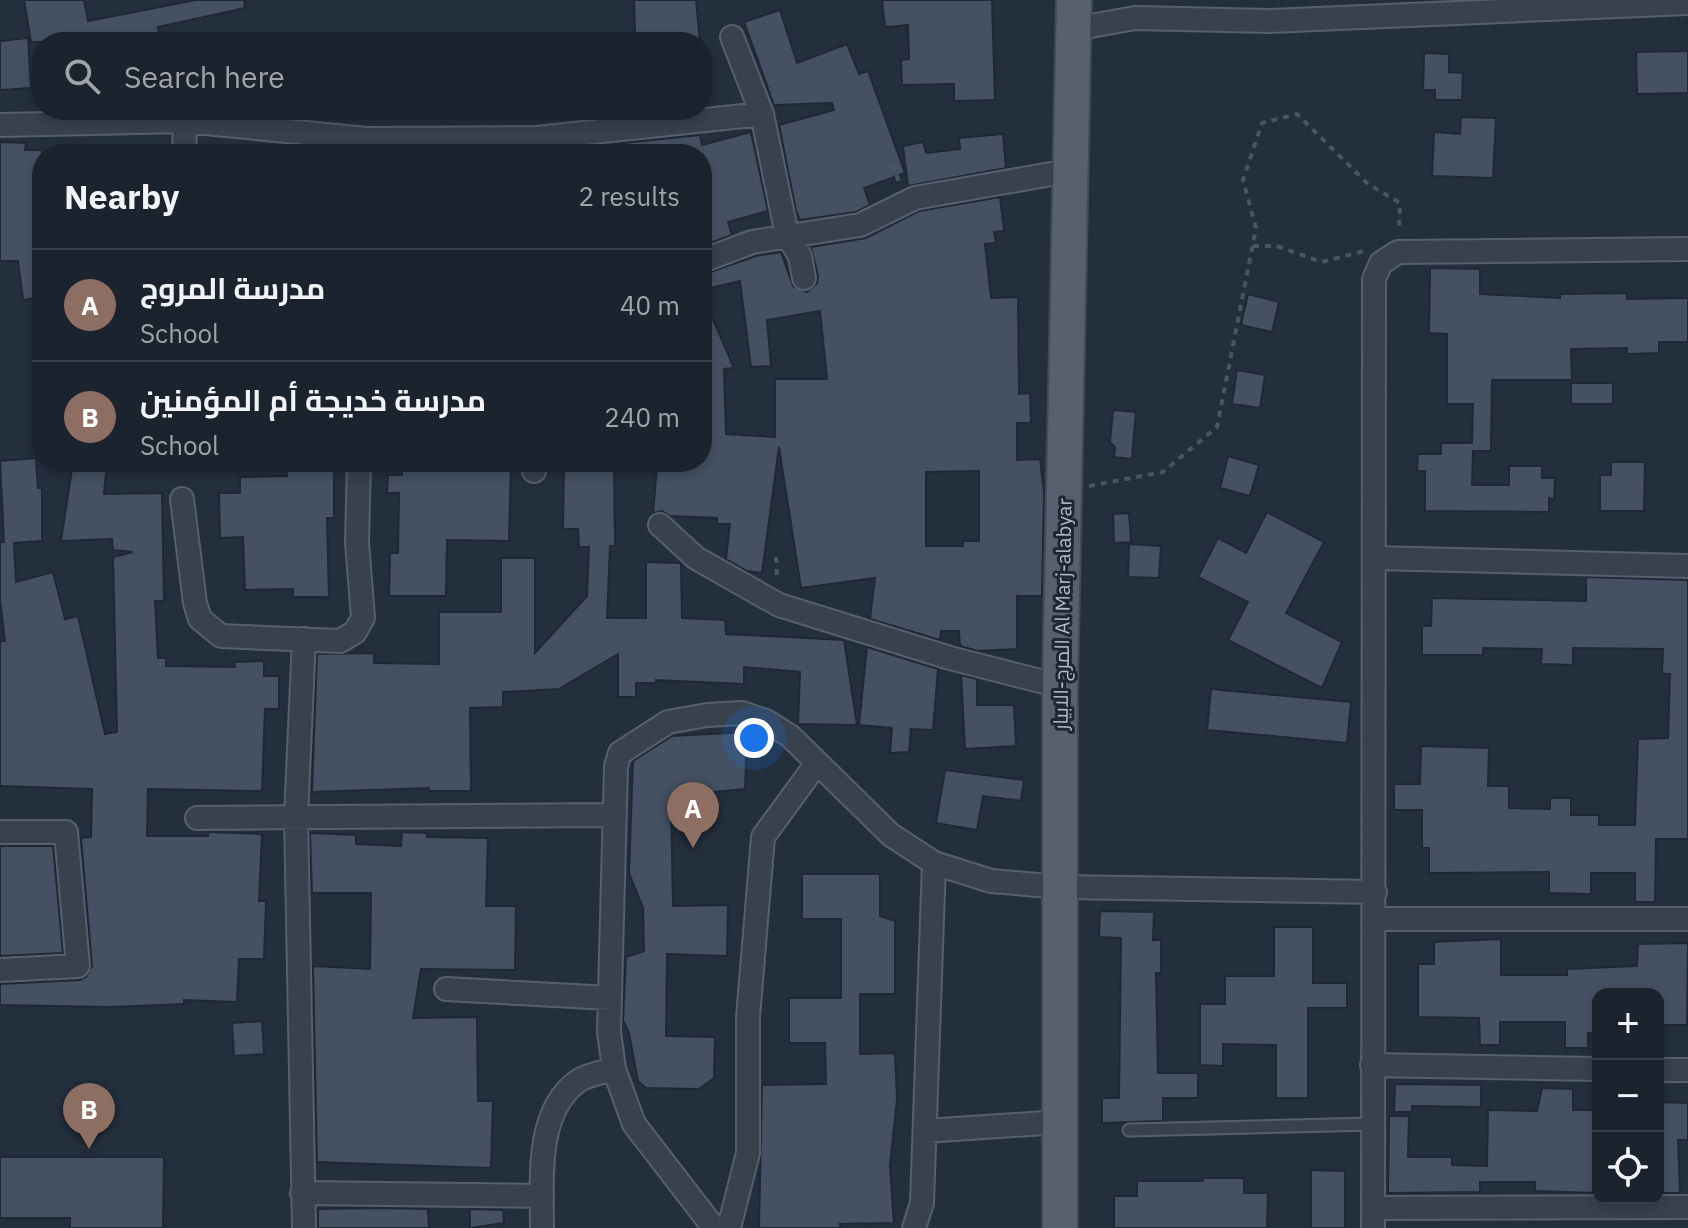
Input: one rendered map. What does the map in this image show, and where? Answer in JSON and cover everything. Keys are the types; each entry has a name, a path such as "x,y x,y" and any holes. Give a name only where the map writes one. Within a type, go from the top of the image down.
{"main road":[{"name":"المرج-الابيار Al Marj-alabyar","path":"1060,1228 1060,686 1068,171 1074,15"}],"street":[{"path":"1074,15 1134,9 1270,10 1688,3"},
{"path":"732,37 762,114 787,235 800,256 804,278"},
{"path":"551,144 762,114"},
{"path":"184,144 185,121"},
{"path":"0,125 185,121 352,144"},
{"path":"712,257 752,242 860,225 915,198 1068,171"},
{"path":"1688,249 1398,252 1381,263 1374,279 1376,558 1372,1065 1373,1218 1688,1207"},
{"path":"182,499 195,603 208,629 221,636 340,641 355,632 363,618 357,542 359,472"},
{"path":"660,525 696,558 779,605 950,658 1060,686"},
{"path":"1376,558 1688,566"},
{"path":"304,639 296,816 304,1228"},
{"path":"714,1228 634,1124 614,1069 609,1032 612,815 620,753 668,722 742,713 766,721 790,736 891,835 934,863 991,881 1061,887 1375,892"},
{"path":"729,1228 748,1153 748,1017 763,837 817,763"},
{"path":"197,818 612,815"},
{"path":"0,832 66,832 78,966 0,970"},
{"path":"914,1228 922,1203 934,863"},
{"path":"1375,919 1688,919"},
{"path":"446,989 610,998"},
{"path":"1372,1065 1592,1069"},
{"path":"542,1228 544,1149 555,1105 579,1080 614,1069"},
{"path":"1664,1070 1688,1070"},
{"path":"925,1131 1061,1122"},
{"path":"302,1193 542,1196"}],"lane":[{"path":"1129,1130 1373,1124"}],"path":[{"path":"1063,487 1082,487 1163,472 1217,427 1256,228 1243,180 1262,123 1297,114 1368,184 1400,203 1398,252 1380,246 1322,262 1277,246 1253,246"}],"building":[{"path":"24,0 84,0 88,21 196,0 244,0 245,8 158,27 159,32 32,32 31,42"},
{"path":"634,0 696,0 699,32 635,32"},
{"path":"882,0 992,0 995,100 954,101 954,84 902,85 901,60 909,59 908,25 885,27"},
{"path":"780,10 797,63 847,44 859,74 868,71 905,173 864,188 870,205 856,212 800,220 796,211 779,125 834,110 832,103 774,105 744,22"},
{"path":"28,38 31,88 0,90 0,41"},
{"path":"1688,51 1688,93 1637,94 1636,52"},
{"path":"1424,53 1449,54 1449,72 1463,73 1462,100 1435,100 1435,90 1423,90"},
{"path":"1461,117 1496,118 1493,178 1432,176 1434,132 1460,134"},
{"path":"751,132 768,211 728,222 732,235 712,242 712,144 706,144"},
{"path":"1003,134 1006,168 908,186 903,146 923,142 926,153 960,149 959,138"},
{"path":"700,135 702,144 618,144 623,143"},
{"path":"0,142 26,143 25,150 32,150 32,299 23,300 18,261 0,261"},
{"path":"1000,197 1004,231 994,232 996,243 985,244 991,298 1018,297 1019,394 1030,393 1031,423 1017,423 1017,460 1040,459 1044,493 1042,596 1017,596 1017,649 978,651 960,646 959,631 941,631 940,640 870,619 875,578 801,588 779,447 762,573 747,571 726,559 730,524 717,524 717,518 670,516 662,511 653,513 657,472 712,472 712,317 734,368 724,369 726,434 775,437 775,379 827,379 820,311 767,320 771,366 751,367 740,281 712,288 712,271 756,256 781,252 793,286 807,292 817,283 818,276 811,247 866,238 919,211","holes":["979,471 979,541 963,541 963,546 926,546 926,472"]},
{"path":"1430,268 1480,269 1480,294 1560,298 1560,294 1627,293 1627,299 1688,298 1688,342 1659,342 1659,353 1626,354 1627,348 1571,349 1572,380 1492,380 1491,451 1473,451 1472,485 1509,485 1509,466 1542,466 1542,478 1555,478 1554,500 1549,498 1549,512 1425,511 1425,471 1417,471 1418,454 1441,454 1441,443 1472,443 1473,404 1447,404 1447,334 1429,333"},
{"path":"1248,294 1279,302 1272,332 1241,325"},
{"path":"1237,370 1265,375 1260,408 1232,404"},
{"path":"1571,383 1613,383 1613,404 1571,404"},
{"path":"1113,410 1136,412 1132,459 1114,457 1115,447 1110,442"},
{"path":"1228,456 1259,465 1250,496 1220,488"},
{"path":"32,458 32,472 37,472 38,488 42,488 42,541 14,543 16,582 53,572 65,619 78,616 105,734 117,732 113,557 133,552 113,550 112,539 61,541 71,472 106,472 104,494 162,493 164,601 155,601 158,658 166,658 166,666 235,667 234,662 264,661 264,676 279,676 279,709 265,709 262,791 148,789 147,836 208,836 208,832 262,834 259,901 266,901 264,959 239,959 237,1002 184,1000 184,1004 110,1007 0,1005 0,984 80,980 86,977 92,966 81,838 91,837 92,789 0,786 0,641 5,641 0,600 0,542 4,542 0,461"},
{"path":"1611,462 1645,462 1644,511 1600,511 1600,475 1611,475"},
{"path":"287,472 334,472 334,518 327,518 329,597 293,597 293,589 245,590 243,537 220,538 219,493 240,493 240,477 287,476"},
{"path":"402,472 511,472 509,541 447,540 446,596 389,596 390,553 398,553 399,493 387,493 388,475 402,475"},
{"path":"564,472 614,472 615,546 610,546 607,618 646,618 646,562 681,563 682,618 725,620 726,634 844,640 857,725 798,724 800,672 744,667 744,684 656,680 656,683 636,683 636,697 618,697 618,654 559,689 503,692 503,707 470,708 471,791 429,791 429,788 312,792 317,654 374,653 374,663 439,664 439,612 501,612 501,558 535,558 535,653 587,596 589,547 579,547 578,529 563,529"},
{"path":"1267,512 1324,542 1286,613 1342,642 1322,688 1228,640 1248,602 1198,577 1218,538 1246,553"},
{"path":"1129,513 1131,542 1114,543 1113,514"},
{"path":"1129,544 1161,546 1159,578 1128,577"},
{"path":"1586,577 1688,580 1688,839 1656,839 1655,902 1635,902 1635,873 1591,873 1591,894 1549,893 1549,872 1429,873 1429,848 1422,848 1422,810 1394,810 1394,784 1420,784 1421,746 1489,748 1488,786 1509,786 1509,808 1550,809 1550,798 1571,798 1571,815 1599,815 1599,825 1635,825 1638,739 1668,738 1670,674 1662,674 1663,649 1573,648 1573,665 1541,664 1542,649 1483,648 1483,655 1422,655 1422,626 1431,626 1432,598 1586,601"},
{"path":"867,647 938,669 933,730 911,729 909,752 890,753 892,728 859,725"},
{"path":"961,675 977,679 977,705 1014,705 1016,746 965,749"},
{"path":"1211,689 1351,702 1347,743 1207,730"},
{"path":"747,732 745,789 671,796 673,906 728,905 727,956 667,954 666,1036 715,1037 714,1078 699,1089 646,1088 638,1081 629,1033 623,1020 626,957 644,951 643,908 629,873 633,761 672,736"},
{"path":"945,770 1024,780 1021,801 983,796 977,830 936,823"},
{"path":"402,832 427,833 427,837 488,838 486,906 516,906 515,970 421,969 413,1018 477,1017 478,1101 493,1101 491,1168 317,1162 313,966 370,969 371,893 312,893 310,833 356,835 356,844 401,846"},
{"path":"0,846 53,846 63,953 0,956"},
{"path":"802,874 880,874 880,916 895,921 895,994 860,994 860,1054 895,1053 897,1099 890,1166 894,1223 840,1224 841,1228 759,1228 762,1085 826,1084 825,1043 789,1043 789,998 841,998 841,919 802,919"},
{"path":"1100,911 1154,912 1153,940 1161,940 1161,973 1156,973 1158,1073 1198,1073 1198,1098 1163,1098 1163,1121 1102,1123 1102,1098 1119,1098 1121,938 1099,937"},
{"path":"1274,927 1313,927 1313,983 1347,983 1347,1008 1308,1008 1308,1098 1276,1098 1276,1045 1223,1044 1223,1066 1200,1065 1200,1004 1225,1004 1225,976 1274,976"},
{"path":"1501,939 1501,975 1567,975 1567,969 1637,966 1638,944 1688,943 1687,1025 1664,1025 1664,988 1592,988 1592,1033 1588,1033 1588,1048 1565,1048 1565,1022 1500,1022 1500,1045 1480,1045 1479,1018 1418,1017 1418,964 1434,964 1434,942"},
{"path":"262,1021 264,1054 234,1056 232,1023"},
{"path":"1395,1084 1481,1085 1481,1107 1412,1106 1412,1112 1394,1112"},
{"path":"1542,1088 1573,1089 1573,1110 1592,1110 1592,1193 1535,1191 1535,1182 1480,1182 1480,1192 1388,1193 1389,1116 1409,1116 1408,1157 1452,1157 1452,1165 1487,1166 1488,1110 1537,1111"},
{"path":"1664,1102 1688,1103 1688,1140 1678,1140 1680,1193 1664,1193"},
{"path":"0,1157 164,1157 163,1228 70,1228 70,1218 0,1218"},
{"path":"1311,1170 1345,1171 1345,1228 1311,1228"},
{"path":"1203,1178 1244,1178 1244,1193 1268,1193 1267,1228 1114,1228 1114,1196 1137,1196 1137,1181 1203,1181"},
{"path":"318,1209 428,1209 429,1228 318,1228"},
{"path":"470,1209 503,1210 504,1223 470,1228"}],"place":[{"name":"مدرسة المروج","path":"693,848"},
{"name":"مدرسة خديجة أم المؤمنين","path":"89,1149"}]}
